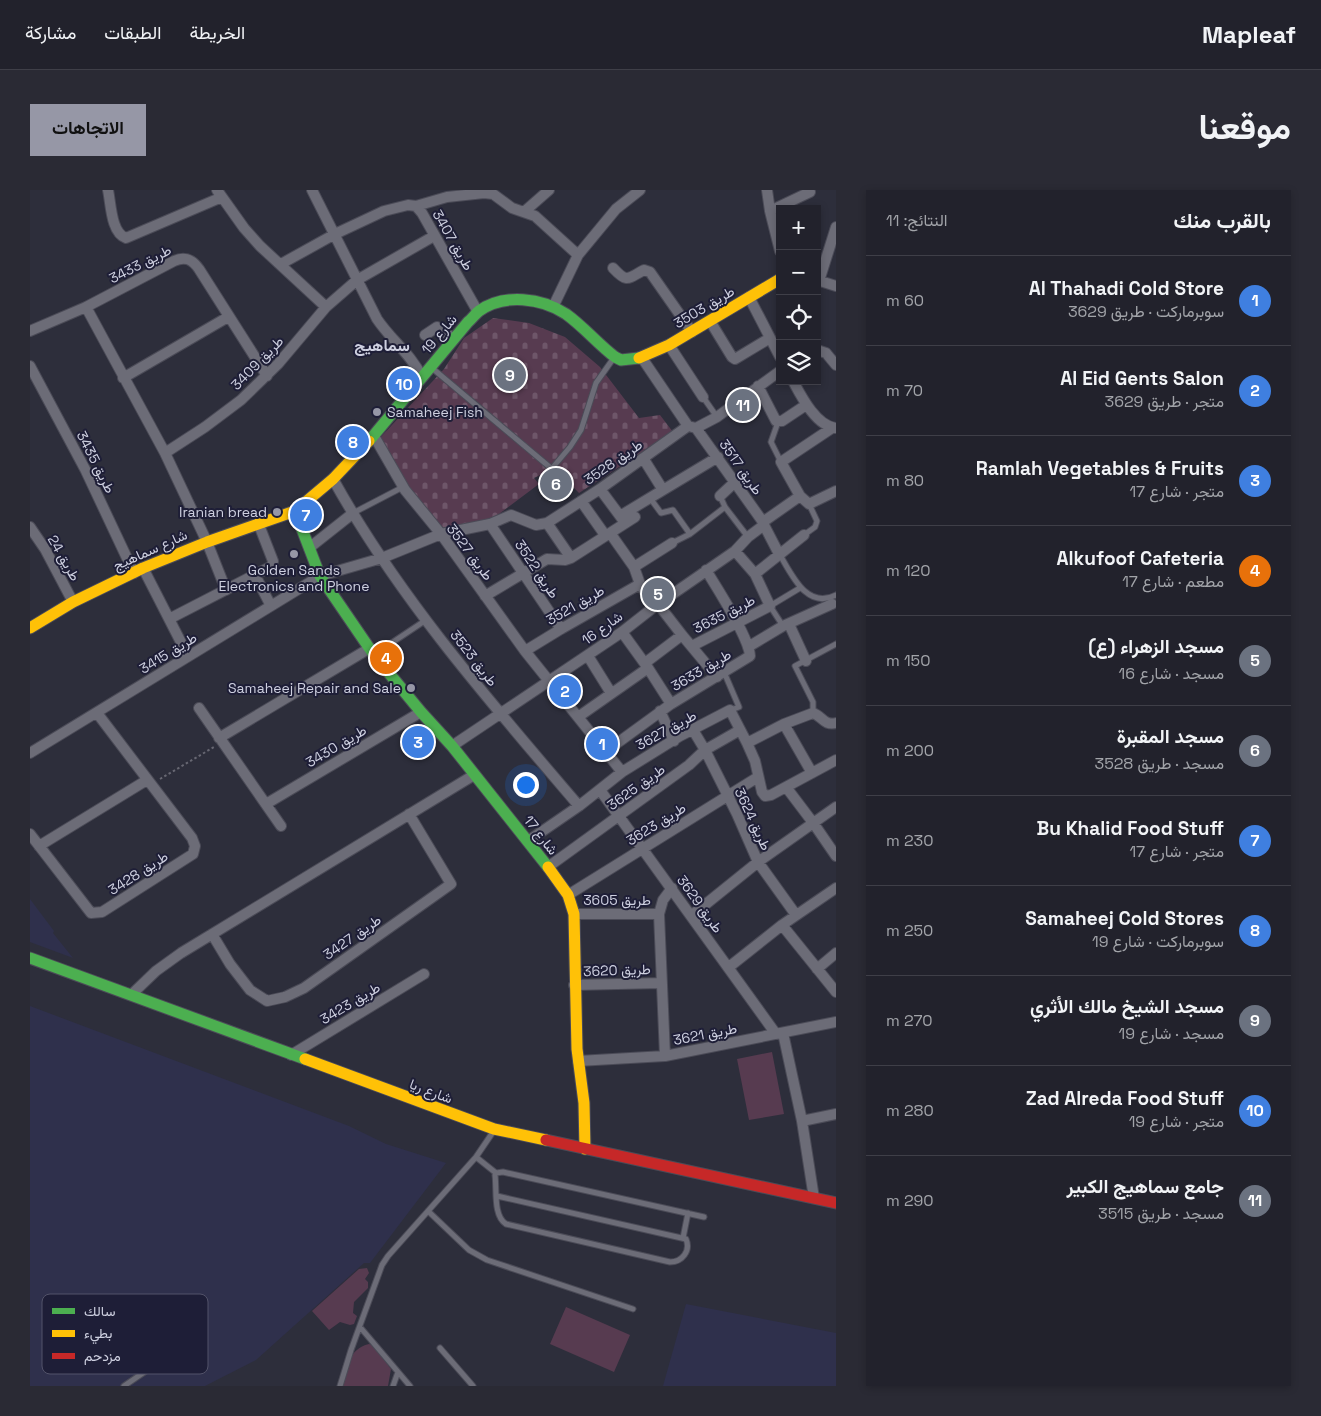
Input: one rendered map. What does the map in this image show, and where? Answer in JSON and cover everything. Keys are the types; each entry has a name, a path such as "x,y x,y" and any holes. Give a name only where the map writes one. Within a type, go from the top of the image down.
{"street":[{"name":"طريق 3433","path":"108,190 116,230 120,236 126,238 220,194"},
{"path":"312,190 356,280 384,330 412,359 422,377"},
{"path":"525,211 549,190"},
{"path":"553,307 578,255 616,209 640,190"},
{"path":"767,190 780,250"},
{"path":"416,206 461,192 493,194 512,208 525,211 540,219 578,255"},
{"path":"770,211 810,192"},
{"path":"220,194 251,236 326,307"},
{"name":"طريق 3407","path":"281,264 335,234 384,211 408,205 416,206 422,213 478,312"},
{"path":"821,272 836,227"},
{"name":"طريق 3409","path":"165,453 224,414 241,400 267,376 326,307 356,280 434,236"},
{"name":"طريق 3433","path":"30,331 86,307 181,258 188,259 194,263 267,376"},
{"path":"613,268 622,278 626,279 644,270 650,272 692,332"},
{"name":"طريق 3503","path":"642,358 692,332 776,281"},
{"path":"821,282 836,286"},
{"path":"749,297 776,349"},
{"name":"شارع 19","path":"295,511 333,479 374,436 478,312 492,304 521,300 543,303 553,307 573,321 615,357"},
{"path":"86,307 165,453 207,542 226,590"},
{"path":"123,378 228,317"},
{"path":"710,321 735,359 770,338"},
{"path":"425,335 437,327 454,339"},
{"path":"669,345 703,397"},
{"path":"821,351 826,353 836,366"},
{"path":"615,357 621,360 642,358"},
{"name":"طريق 3517","path":"642,358 735,482 763,524 779,554"},
{"name":"طريق 3435","path":"30,366 138,570 169,619 188,656"},
{"name":"طريق 3528","path":"547,523 692,427 717,417 776,374"},
{"path":"795,385 806,405 821,421 834,428 782,462 800,496 809,504 836,491"},
{"path":"758,386 775,420 778,422 806,405"},
{"name":"طريق 3527","path":"374,436 403,487 440,534 525,652 549,681"},
{"path":"643,458 663,490"},
{"path":"485,596 547,559 565,560 571,558 608,534 622,520 650,498 718,458"},
{"name":"طريق 3523","path":"333,479 352,514 382,558 426,619 501,714"},
{"path":"720,496 735,482"},
{"path":"600,489 622,520"},
{"name":"شارع 16","path":"452,746 588,656 656,605 735,551 763,524 800,496"},
{"path":"580,500 634,567 640,584 656,605 720,675"},
{"name":"شارع سماهيج","path":"30,628 70,604 138,570 207,542 295,511"},
{"name":"شارع 17","path":"295,511 320,576 372,651 421,712 452,746 528,841 568,895 574,914 574,985 578,1062 584,1103 585,1149"},
{"path":"309,548 352,514"},
{"path":"440,534 490,524 511,515 536,525 547,523 571,558"},
{"path":"622,520 635,517"},
{"name":"طريق 3522","path":"490,524 561,629"},
{"path":"169,619 272,566 273,561 259,525"},
{"name":"طريق 24","path":"30,527 70,604"},
{"name":"طريق 3415","path":"30,753 320,576 382,558 440,534"},
{"path":"755,574 804,535"},
{"path":"634,567 672,543"},
{"name":"طريق 3635","path":"692,646 770,606 755,574 735,551"},
{"name":"طريق 3633","path":"605,752 660,711 750,656 737,622 706,570"},
{"path":"255,574 271,606"},
{"name":"طريق 3521","path":"525,652 640,584"},
{"path":"748,647 786,625 834,602"},
{"name":"شارع سماهيج","path":"30,632 49,616"},
{"path":"786,625 806,661"},
{"path":"622,632 647,666 671,704"},
{"path":"578,717 647,666 682,635"},
{"path":"221,740 372,651"},
{"path":"588,656 611,693"},
{"path":"549,681 622,772"},
{"path":"198,708 281,826"},
{"path":"730,710 755,761 762,792 765,796 836,760"},
{"name":"طريق 3627","path":"528,841 579,806 622,772 730,710"},
{"path":"660,711 674,741"},
{"name":"طريق 3430","path":"266,804 421,712"},
{"name":"طريق 3428","path":"30,834 91,913 102,912 193,854 195,846 192,838 97,713"},
{"path":"747,743 784,724 813,713 817,714 823,722 829,724 836,722"},
{"path":"501,714 579,806"},
{"path":"784,724 812,773"},
{"name":"طريق 3624","path":"693,730 737,814 758,862 796,915"},
{"name":"طريق 3625","path":"548,868 689,765 705,750 740,730"},
{"path":"131,995 156,971 181,953 474,775"},
{"name":"طريق 3623","path":"568,895 758,777"},
{"path":"39,846 149,782"},
{"path":"786,787 836,856"},
{"name":"طريق 3629","path":"600,790 779,1033 802,1121 814,1198"},
{"path":"691,916 758,862 836,807"},
{"name":"طريق 3427","path":"212,934 230,964 250,990 268,1000 285,997 304,988 452,884 409,814"},
{"name":"طريق 3620","path":"665,1056 659,914 663,900 672,888"},
{"path":"729,967 782,924 836,888"},
{"name":"طريق 3605","path":"574,914 659,914"},
{"path":"782,924 836,992"},
{"path":"817,969 836,954"},
{"name":"شارع ريا","path":"30,958 494,1129 836,1203"},
{"name":"طريق 3423","path":"291,1054 424,974"},
{"name":"طريق 3620","path":"574,985 661,983"},
{"name":"طريق 3621","path":"578,1062 665,1056 836,1022"},
{"path":"802,1121 836,1114"}],"lane":[{"path":"543,479 570,447 581,430 596,383 615,357"},
{"path":"431,367 552,470"},
{"path":"703,397 717,417"},
{"path":"778,422 771,442 782,462"},
{"path":"352,514 403,487"},
{"path":"720,496 748,537"},
{"path":"650,498 661,513 673,510 690,534"},
{"path":"804,535 815,527 817,520 809,504"},
{"path":"672,543 690,534 726,507"},
{"path":"779,554 800,588 820,599 834,602"},
{"name":"طريق 3635","path":"786,625 770,606 800,588"},
{"path":"372,651 426,619"},
{"path":"813,713 813,702 795,666 836,644"},
{"path":"720,675 739,707 730,710"},
{"path":"340,1386 382,1265 476,1157 494,1129"},
{"path":"476,1157 496,1173 502,1172 704,1217"},
{"path":"496,1173 497,1196 499,1217 506,1224 674,1262 683,1258 688,1244 686,1239 497,1196"},
{"path":"428,1210 469,1250 487,1260 633,1309"},
{"path":"682,1238 688,1213"},
{"path":"360,1327 410,1386"},
{"path":"440,1348 473,1386"},
{"path":"393,1386 398,1372"},
{"path":"124,1386 142,1374"}],"path":[{"path":"149,782 221,740"}],"shaded area":[{"path":"30,899 54,931 53,933 73,958 30,942"},
{"path":"30,1006 349,1126 386,1144 446,1163 370,1263 364,1263 256,1360 205,1386 30,1386"},
{"path":"686,1304 836,1333 836,1386 663,1386"}],"green space":[{"path":"493,318 529,323 565,337 600,367 639,418 660,415 673,432 579,493 560,475 549,473 534,478 539,484 495,517 450,535 422,507 394,471 378,440 444,369 464,338"},
{"path":"772,1052 784,1114 749,1120 737,1059"},
{"path":"367,1268 369,1273 365,1279 368,1282 368,1288 354,1302 353,1313 357,1316 354,1324 350,1325 340,1322 329,1330 312,1311 359,1269"},
{"path":"566,1307 630,1335 614,1372 550,1344"},
{"path":"369,1344 373,1345 391,1369 388,1386 343,1386 347,1366 353,1355 357,1350"}],"traffic: fast":[{"path":"369,441 468,322 479,311 489,305 511,300 535,301 546,304 573,319 615,357 621,360 639,358"},
{"path":"295,511 320,576 374,655 452,746 548,867"},
{"path":"30,958 305,1059"}],"traffic: slow":[{"path":"639,358 669,345 776,281"},
{"path":"30,628 73,602 143,568 207,542 295,511 333,479 369,441"},
{"path":"548,867 568,895 574,914 577,1049 584,1103 585,1149"},
{"path":"305,1059 494,1129 546,1140"}],"traffic: jam":[{"path":"546,1140 836,1203"}],"place":[{"name":"مسجد الشيخ مالك الأثري","path":"510,375"},
{"name":"Zad Alreda Food Stuff","path":"404,384"},
{"name":"جامع سماهيج الكبير","path":"743,405"},
{"name":"Samaheej Fish","path":"377,412"},
{"name":"Samaheej Cold Stores","path":"353,442"},
{"name":"مسجد المقبرة","path":"556,484"},
{"name":"Iranian bread","path":"277,512"},
{"name":"Bu Khalid Food Stuff","path":"306,515"},
{"name":"Golden Sands Electronics and Phone","path":"294,554"},
{"name":"مسجد الزهراء (ع)","path":"658,594"},
{"name":"Alkufoof Cafeteria","path":"386,658"},
{"name":"Samaheej Repair and Sale","path":"411,688"},
{"name":"Al Eid Gents Salon","path":"565,691"},
{"name":"Ramlah Vegetables & Fruits","path":"418,742"},
{"name":"Al Thahadi Cold Store","path":"602,744"}],"district":[{"name":"سماهيج","path":"382,345"}]}
